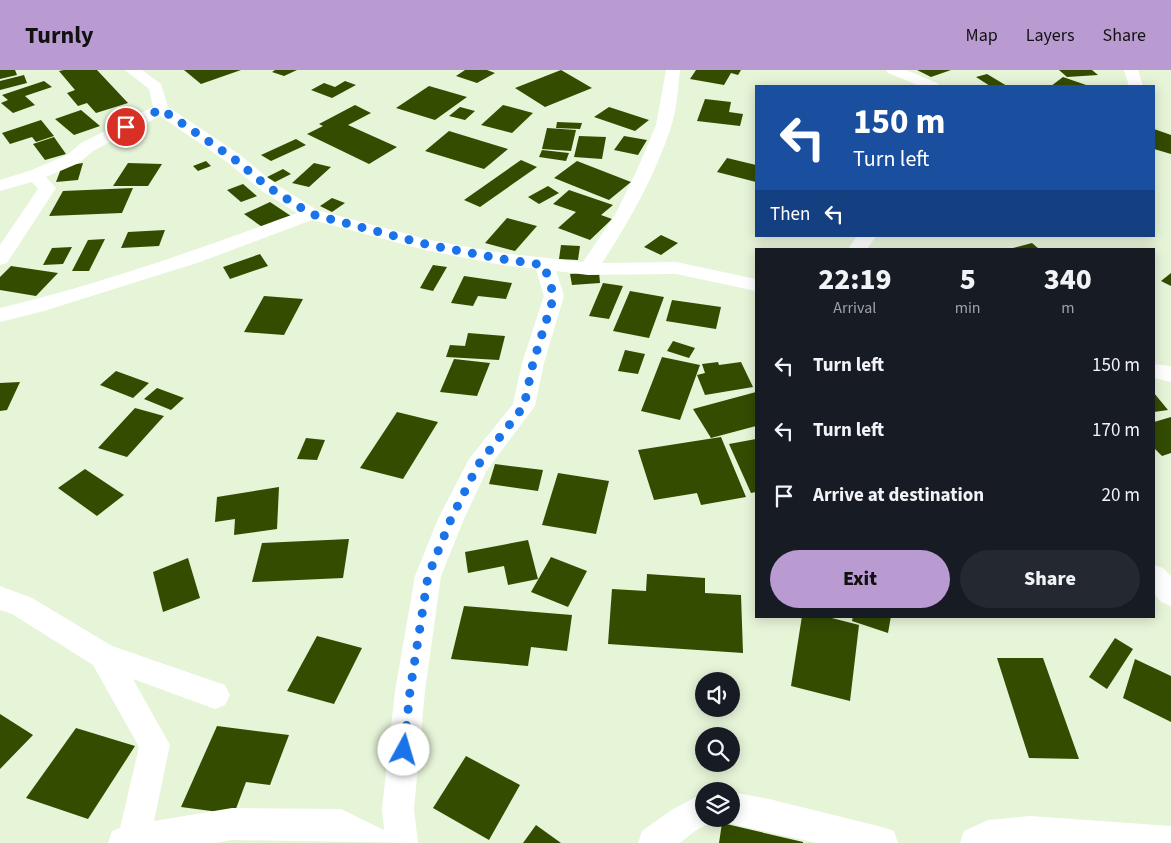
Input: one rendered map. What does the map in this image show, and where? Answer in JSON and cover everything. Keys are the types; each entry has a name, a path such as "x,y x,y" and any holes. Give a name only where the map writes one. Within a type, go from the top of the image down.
{"street":[{"path":"132,70 156,88 161,109 233,158 268,187 311,214 429,245 502,259 588,269 676,268 755,285"},
{"path":"588,269 625,213 646,170 664,125 673,70"},
{"path":"894,70 930,85"},
{"path":"1131,70 1136,85"},
{"path":"0,186 36,175 73,159 87,147 161,109"},
{"path":"0,259 46,188 36,175"},
{"path":"0,315 38,306 193,258 311,214"},
{"path":"858,248 866,237"},
{"path":"402,843 398,809 410,691 428,576 451,519 478,465 524,406 533,363 554,296 544,265"},
{"path":"1155,371 1171,374"},
{"path":"1155,577 1171,594"},
{"path":"0,598 22,606 103,656 215,695"},
{"path":"103,656 155,745 129,842 232,824 341,825 376,843"},
{"path":"740,810 882,843"},
{"path":"654,843 695,814"},
{"path":"987,841 1030,832 1171,842"}],"building":[{"path":"0,70 15,70 17,75 0,79"},
{"path":"97,70 128,103 96,113 87,103 78,106 67,93 75,90 59,71"},
{"path":"184,70 241,70 201,84"},
{"path":"275,70 297,70 284,76 272,72"},
{"path":"465,70 487,70 495,73 477,83 456,76"},
{"path":"561,70 592,88 545,107 515,88"},
{"path":"696,70 741,70 738,75 731,73 724,85 690,79"},
{"path":"917,70 951,70 931,77"},
{"path":"1059,70 1092,70 1098,75 1067,77"},
{"path":"987,74 1005,85 988,85 976,77"},
{"path":"24,75 27,83 0,90 0,81"},
{"path":"1063,77 1086,85 1052,85"},
{"path":"44,81 52,87 25,96 35,105 13,113 1,103 8,100 2,95"},
{"path":"345,81 356,85 332,98 311,90 324,83 335,87"},
{"path":"429,86 467,97 435,120 396,108"},
{"path":"705,99 731,102 729,112 743,114 740,126 697,121"},
{"path":"355,105 371,113 348,125 397,147 369,164 307,134 323,126 319,124"},
{"path":"503,105 533,113 512,133 481,125"},
{"path":"460,107 475,111 465,120 449,116"},
{"path":"609,107 649,120 635,131 594,117"},
{"path":"81,110 100,126 74,135 55,119"},
{"path":"41,120 54,136 36,142 32,137 10,144 2,133"},
{"path":"557,122 582,123 580,129 556,128"},
{"path":"547,128 576,130 571,151 542,149"},
{"path":"1155,129 1171,135 1171,154 1155,149"},
{"path":"449,131 508,149 484,169 425,151"},
{"path":"579,136 606,137 602,159 574,157"},
{"path":"624,136 647,140 638,155 614,150"},
{"path":"54,137 66,154 45,160 33,144"},
{"path":"296,139 306,145 271,161 261,155"},
{"path":"542,150 569,153 566,161 539,157"},
{"path":"727,158 755,165 755,182 717,172"},
{"path":"521,160 537,167 480,207 464,200"},
{"path":"206,161 211,166 198,171 193,166"},
{"path":"577,161 631,182 609,200 554,178"},
{"path":"83,163 78,180 56,182 62,166"},
{"path":"128,163 162,164 148,186 113,186"},
{"path":"314,163 331,167 309,187 292,183"},
{"path":"283,169 291,174 275,182 267,177"},
{"path":"243,184 257,196 241,202 227,190"},
{"path":"548,186 559,193 539,204 528,197"},
{"path":"133,188 122,213 49,216 63,191"},
{"path":"569,190 613,205 601,215 612,219 590,240 558,228 576,212 553,204"},
{"path":"332,198 345,203 332,212 320,206"},
{"path":"270,202 291,216 265,229 244,214"},
{"path":"507,218 537,226 515,251 485,243"},
{"path":"165,230 159,246 121,248 128,232"},
{"path":"661,235 678,243 661,255 644,247"},
{"path":"105,239 89,271 72,271 88,240"},
{"path":"1032,243 1038,248 1013,248"},
{"path":"561,245 580,246 578,260 559,259"},
{"path":"72,247 63,264 43,265 52,248"},
{"path":"260,254 268,266 230,279 223,267"},
{"path":"433,265 447,267 433,291 420,288"},
{"path":"11,266 58,273 36,296 0,290 0,277"},
{"path":"599,272 600,283 572,285 570,274"},
{"path":"1171,273 1171,286 1161,281"},
{"path":"464,276 512,283 506,299 478,296 473,306 451,303"},
{"path":"603,283 623,286 609,319 589,316"},
{"path":"630,291 664,297 649,338 613,331"},
{"path":"264,296 303,299 284,335 244,332"},
{"path":"672,300 721,307 716,329 666,321"},
{"path":"468,333 505,336 499,360 446,357 450,345 465,346"},
{"path":"673,341 695,348 689,358 667,351"},
{"path":"625,350 645,354 638,374 618,371"},
{"path":"662,357 700,365 680,420 641,411"},
{"path":"454,359 490,363 477,396 440,392"},
{"path":"718,362 719,365 741,362 753,387 705,395 697,375 705,373 702,364"},
{"path":"116,371 149,383 133,398 100,385"},
{"path":"20,382 7,410 0,411 0,383"},
{"path":"157,388 184,398 171,410 144,399"},
{"path":"755,392 755,426 711,438 693,409"},
{"path":"1155,394 1168,410 1155,412"},
{"path":"135,408 164,416 127,457 98,448"},
{"path":"397,412 438,422 403,479 360,468"},
{"path":"1171,417 1171,453 1162,456 1155,449 1155,422"},
{"path":"721,437 746,497 701,505 697,493 654,500 638,450"},
{"path":"306,438 325,440 317,460 297,459"},
{"path":"755,439 755,492 751,493 729,444"},
{"path":"495,464 543,470 538,491 489,484"},
{"path":"85,469 124,495 97,516 58,488"},
{"path":"558,473 609,481 596,534 542,525"},
{"path":"279,487 277,529 234,535 235,519 215,522 217,497"},
{"path":"349,539 343,578 252,582 262,543"},
{"path":"528,540 538,579 508,585 504,566 468,573 465,552"},
{"path":"551,557 587,571 568,607 531,592"},
{"path":"188,558 200,598 163,612 153,572"},
{"path":"647,574 705,578 705,593 741,595 743,653 608,644 612,589 646,591"},
{"path":"464,606 572,615 567,651 531,647 528,666 451,659"},
{"path":"802,618 832,618 859,625 850,701 791,686"},
{"path":"853,618 891,618 888,633 852,621"},
{"path":"317,636 362,648 334,704 287,691"},
{"path":"1115,638 1133,649 1107,689 1089,677"},
{"path":"997,658 1043,658 1079,759 1029,758"},
{"path":"1135,659 1171,676 1171,722 1123,698"},
{"path":"0,714 33,735 0,769"},
{"path":"217,726 289,735 270,785 246,782 234,814 181,807"},
{"path":"76,728 135,746 88,819 26,798"},
{"path":"466,756 520,785 489,840 433,808"},
{"path":"536,825 561,843 523,843"},
{"path":"721,827 739,827 803,842 803,843 719,843"}],"route":[{"path":"126,127 161,109 233,158 268,187 311,214 429,245 544,265 554,296 533,363 524,406 478,465 451,519 428,576 410,691 404,750"}]}
